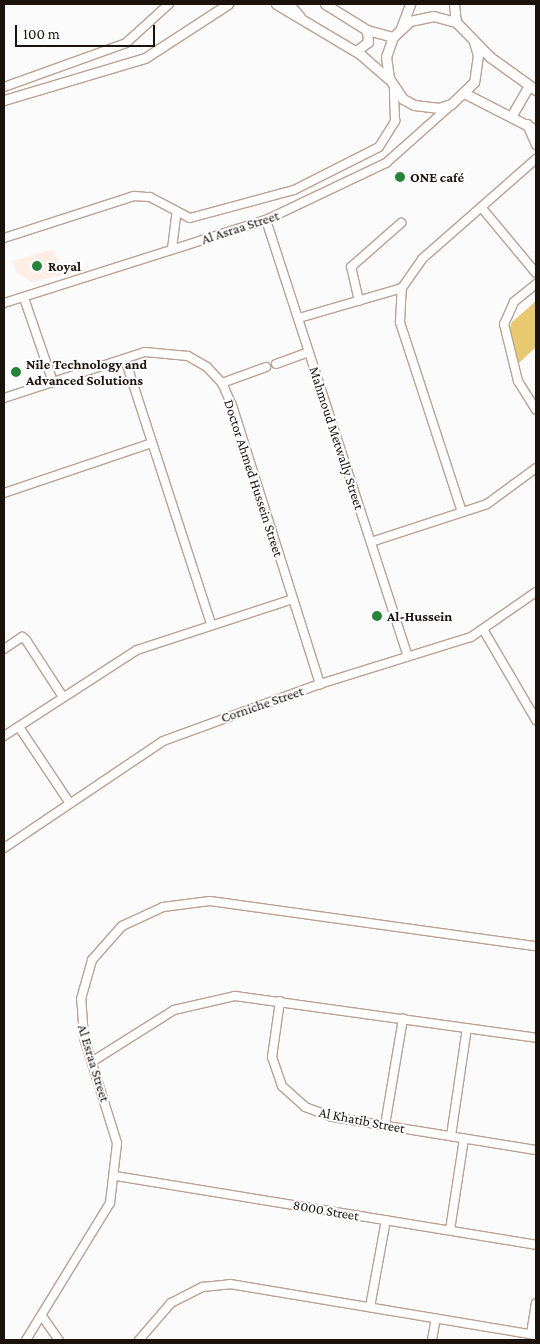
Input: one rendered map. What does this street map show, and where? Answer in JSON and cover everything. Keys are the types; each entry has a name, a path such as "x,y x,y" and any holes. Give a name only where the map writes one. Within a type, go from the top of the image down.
{"street":[{"path":"4,87 126,43 169,4"},
{"path":"4,100 91,75 157,52 228,4"},
{"path":"276,4 300,16 356,52 388,78 402,99 426,108 451,104 466,94 478,69 474,42"},
{"path":"290,4 300,16"},
{"path":"325,4 367,30 393,37"},
{"path":"388,78 386,57 393,37 401,28 410,4"},
{"path":"454,4 456,22"},
{"path":"401,28 433,16 456,22 474,42 532,87 512,115"},
{"path":"356,52 368,42 367,30"},
{"name":"Al Asraa Street","path":"176,215 197,218 276,196 359,160 379,147 392,128 394,89"},
{"path":"466,94 512,115 536,130"},
{"name":"Al Asraa Street","path":"4,303 266,220 386,163 451,104"},
{"path":"526,124 536,144"},
{"path":"462,512 400,322 402,288 422,259 536,159"},
{"path":"4,238 134,196 150,197 176,215 172,249"},
{"path":"481,207 536,273"},
{"name":"Mahmoud Metwally Street","path":"266,220 408,657"},
{"path":"359,301 351,266 401,223"},
{"path":"536,284 514,302 504,324 510,359 536,410"},
{"path":"299,318 402,288"},
{"path":"24,298 53,382"},
{"name":"Doctor Ahmed Hussein Street","path":"4,398 152,351 188,356 222,382 320,684"},
{"path":"276,364 309,352"},
{"path":"125,359 211,624"},
{"path":"222,382 266,367"},
{"path":"4,493 152,443"},
{"path":"371,542 494,500 536,468"},
{"name":"Corniche Street","path":"4,848 69,802 163,741 320,684 484,631 536,592"},
{"path":"4,736 114,662 211,624 293,599"},
{"path":"484,631 536,720"},
{"path":"4,649 22,638 26,640 63,697"},
{"path":"19,727 69,802"},
{"name":"Al Esraa Street","path":"26,1340 110,1203 116,1176 117,1143 80,1019 84,980 92,960 122,926 163,907 187,901 237,903 536,946"},
{"path":"93,1061 193,1002 235,996 536,1038"},
{"name":"Al Khatib Street","path":"280,1001 272,1057 282,1086 292,1098 319,1114 536,1150"},
{"path":"385,1126 403,1019"},
{"path":"451,1136 467,1028"},
{"path":"450,1230 464,1138"},
{"name":"8000 Street","path":"116,1176 536,1244"},
{"path":"370,1307 386,1220"},
{"path":"139,1340 171,1303 203,1287 237,1285 534,1335 536,1303"},
{"path":"42,1316 59,1340"},
{"path":"432,1340 436,1318"}],"shaded area":[{"name":"Royal","path":"54,249 62,275 32,282 16,272 12,261"},
{"path":"536,301 536,347 519,363 509,330 512,322"}],"place":[{"name":"ONE café","path":"400,177"},
{"name":"Royal","path":"37,266"},
{"name":"Nile Technology and Advanced Solutions","path":"16,372"},
{"name":"Al-Hussein","path":"377,616"}]}
